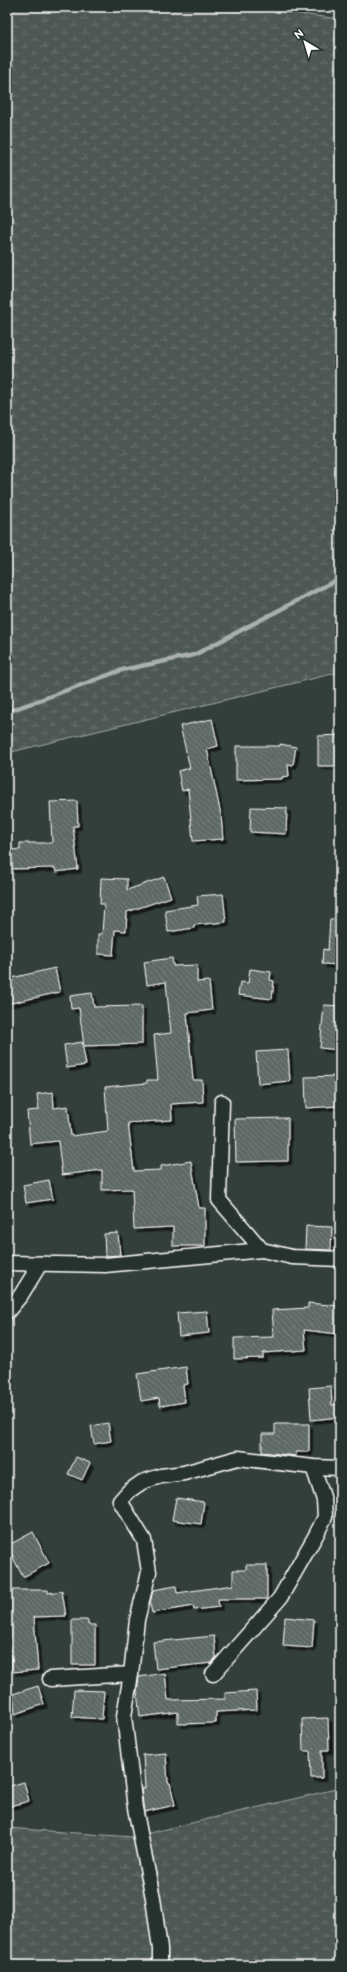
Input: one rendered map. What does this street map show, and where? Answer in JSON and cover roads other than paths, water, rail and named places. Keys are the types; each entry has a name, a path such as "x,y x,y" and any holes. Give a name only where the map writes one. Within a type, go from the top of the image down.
{"street":[{"path":"222,1102 219,1200 262,1250"},
{"path":"7,1263 105,1265 262,1250 292,1257 340,1259"},
{"path":"7,1312 28,1284 40,1264"},
{"path":"160,1965 160,1949 153,1898 135,1808 124,1716 131,1674 137,1620 149,1572 144,1540 120,1501 129,1490 142,1482 161,1476 184,1473 238,1458 312,1467 340,1468"},
{"path":"213,1674 280,1598 325,1517 324,1500 312,1467"},
{"path":"50,1679 131,1674"}],"waterway":[{"path":"7,712 122,670 194,655 340,578"}]}
